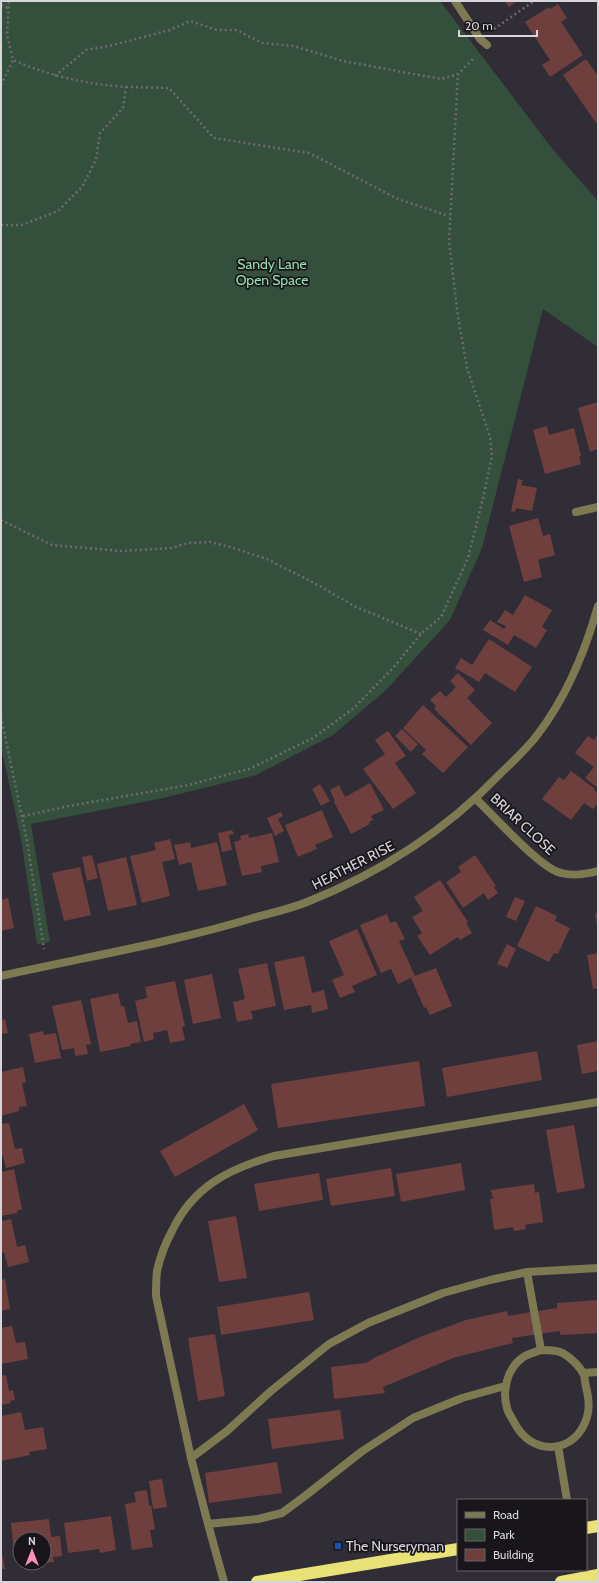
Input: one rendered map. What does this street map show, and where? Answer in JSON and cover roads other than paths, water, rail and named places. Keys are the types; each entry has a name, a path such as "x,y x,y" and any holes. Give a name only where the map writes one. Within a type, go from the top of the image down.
{"highway":[{"path":"587,1528 598,1526"},
{"path":"257,1582 457,1549"},
{"path":"561,1582 598,1575"}],"street":[{"path":"455,1 480,39 487,45"},
{"path":"576,512 598,507"},
{"name":"HEATHER RISE","path":"1,976 205,933 306,903 356,881 390,863 422,842 476,799 538,735 555,709 577,668 589,640 598,606"},
{"name":"BRIAR CLOSE","path":"476,799 534,856 548,866 561,873 573,874 598,871"},
{"path":"224,1582 191,1458 156,1296 157,1271 165,1244 189,1202 214,1181 232,1170 274,1156 598,1102"},
{"path":"191,1458 227,1431 271,1391 329,1344 368,1323 443,1293 490,1280 527,1272 598,1268"},
{"path":"527,1272 541,1350"},
{"path":"541,1350 560,1352 573,1361 583,1373 588,1396 588,1416 577,1434 570,1442 546,1448 524,1437 516,1426 507,1408 505,1386 512,1370 522,1358 541,1350"},
{"path":"583,1373 598,1372"},
{"path":"208,1524 258,1519 282,1513 361,1452 413,1418 462,1398 505,1386"},
{"path":"558,1446 567,1499"}],"place":[{"name":"The Nurseryman","path":"338,1546"}],"park label":[{"name":"Sandy Lane Open Space","path":"272,272"}]}
